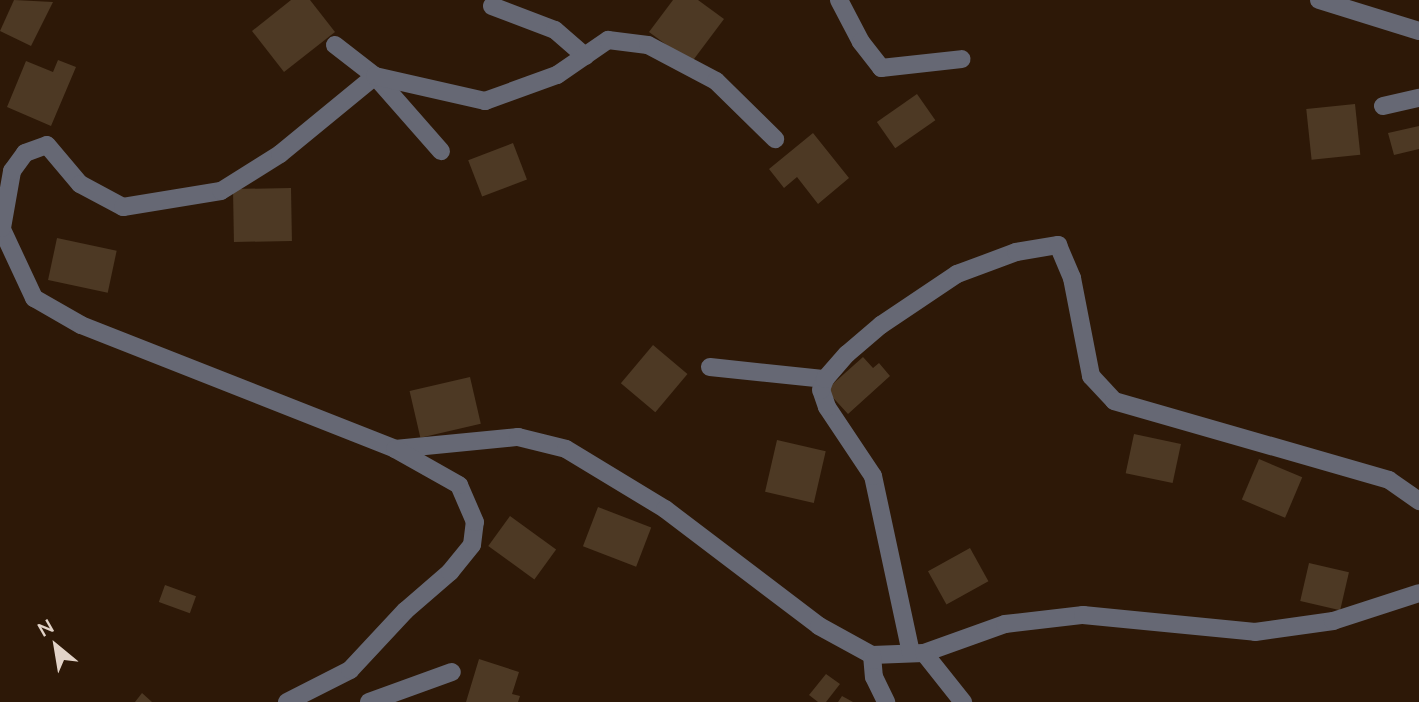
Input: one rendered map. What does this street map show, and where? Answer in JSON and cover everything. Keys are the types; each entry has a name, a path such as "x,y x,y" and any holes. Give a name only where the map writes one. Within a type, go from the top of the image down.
{"street":[{"path":"839,0 861,42 881,68 962,60"},
{"path":"1319,0 1419,31"},
{"path":"492,5 555,30 585,56"},
{"path":"375,76 485,101 557,75 608,40 648,45 716,81 775,139"},
{"path":"335,45 375,76 441,150"},
{"path":"287,702 351,670 405,611 450,572 472,545 475,522 459,485 395,449 81,325 34,298 1,227 12,171 25,153 47,145 80,184 123,207 221,191 280,154 375,76"},
{"path":"1383,106 1419,97"},
{"path":"963,702 917,653 873,476 827,407 821,390 825,379 847,354 881,325 957,274 1016,252 1058,245 1072,278 1091,376 1114,401 1389,480 1419,501"},
{"path":"710,367 825,379"},
{"path":"395,449 518,438 566,449 665,509 819,626 872,655 917,653 1005,625 1083,615 1255,632 1333,621 1419,593"},
{"path":"872,655 874,677 886,702"},
{"path":"369,702 452,672"}],"building":[{"path":"14,0 53,2 31,46 0,31"},
{"path":"291,0 310,0 335,32 284,72 252,31"},
{"path":"673,0 698,0 724,19 691,63 649,32"},
{"path":"58,60 76,67 51,126 7,107 26,61 53,72"},
{"path":"917,94 935,120 895,148 877,122"},
{"path":"1355,104 1360,155 1312,160 1306,109"},
{"path":"1419,126 1419,149 1394,155 1388,133"},
{"path":"813,133 849,178 818,204 797,177 784,188 769,169"},
{"path":"513,143 527,179 482,197 468,160"},
{"path":"291,188 292,241 234,242 233,189"},
{"path":"57,238 117,251 108,293 48,280"},
{"path":"653,345 687,374 655,412 621,383"},
{"path":"863,357 873,368 879,363 890,376 848,414 826,390"},
{"path":"470,377 481,424 420,438 410,391"},
{"path":"1134,434 1181,444 1173,483 1126,473"},
{"path":"777,440 826,451 814,503 765,492"},
{"path":"1259,459 1302,477 1285,518 1242,500"},
{"path":"598,507 651,527 636,567 583,546"},
{"path":"510,516 556,550 534,579 488,546"},
{"path":"970,548 988,581 946,605 928,571"},
{"path":"1309,563 1349,572 1340,610 1300,601"},
{"path":"165,585 196,596 190,613 159,602"},
{"path":"479,659 519,672 512,694 520,696 518,702 466,702"},
{"path":"826,674 840,684 826,702 818,702 809,695"},
{"path":"142,693 152,702 135,702"},
{"path":"842,696 853,702 838,702"}]}
